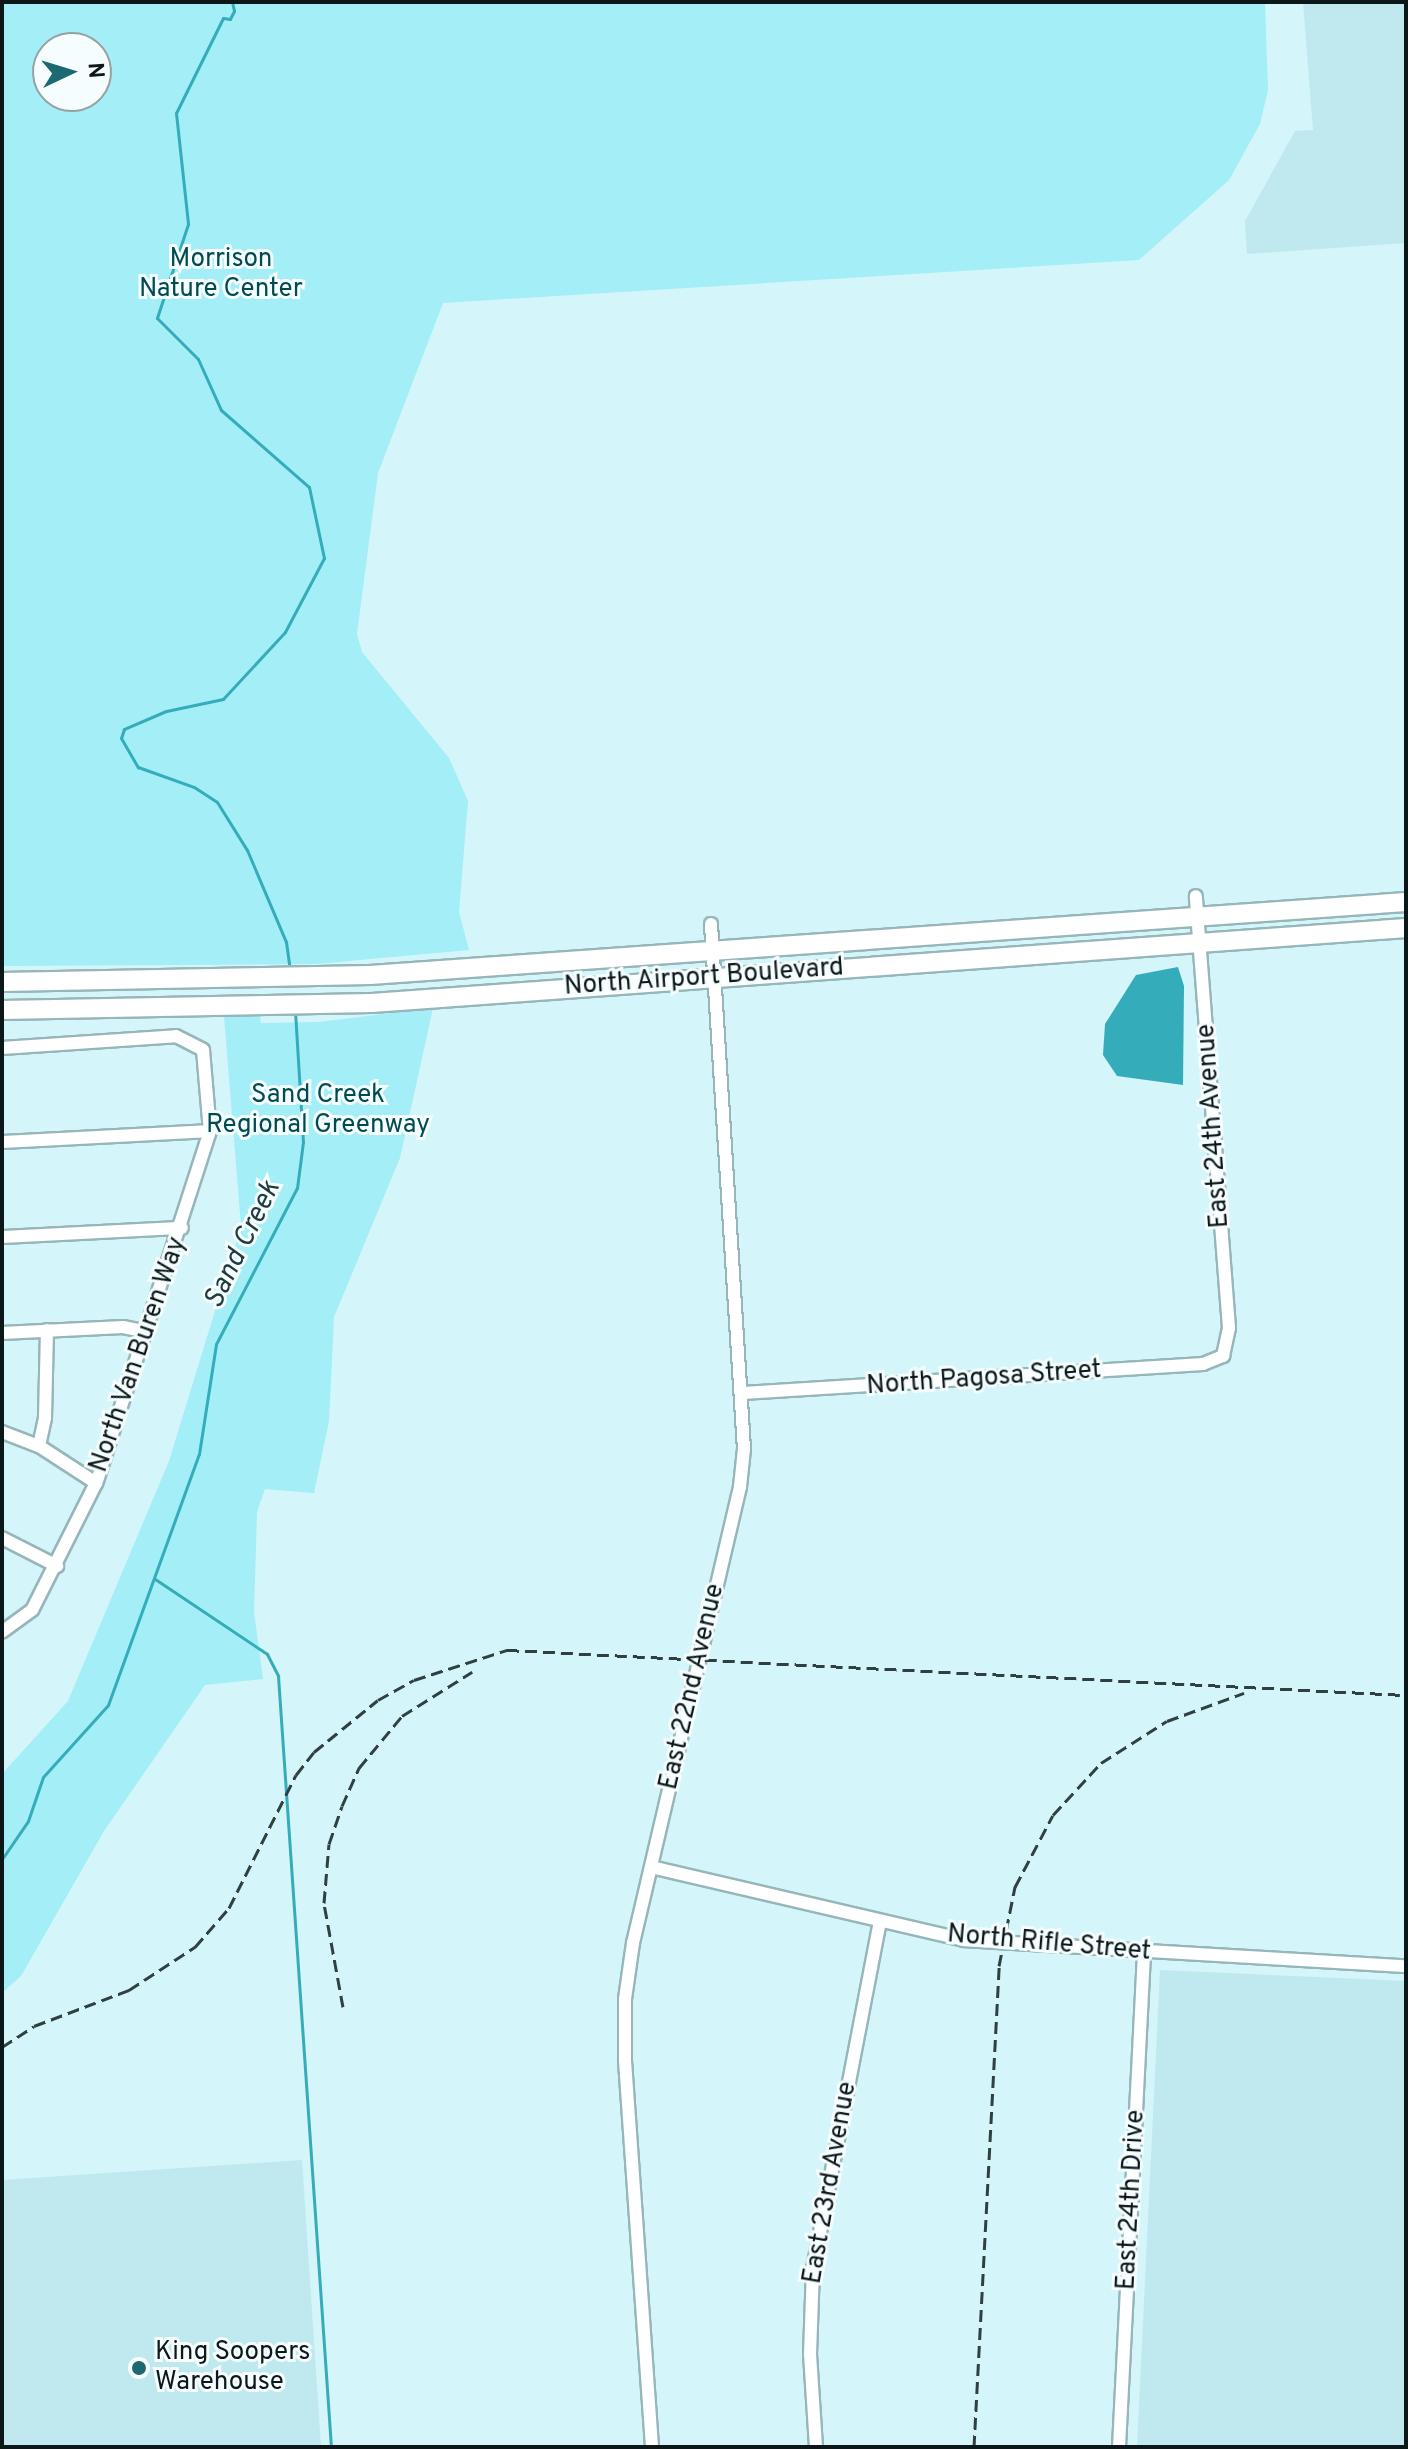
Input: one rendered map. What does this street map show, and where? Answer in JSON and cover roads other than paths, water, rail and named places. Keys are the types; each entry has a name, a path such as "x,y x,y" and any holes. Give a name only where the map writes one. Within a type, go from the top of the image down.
{"main road":[{"name":"North Airport Boulevard","path":"2,982 370,975 1406,902"},
{"name":"North Airport Boulevard","path":"2,1010 372,1003 1406,928"}],"street":[{"name":"East 24th Avenue","path":"1196,896 1229,1328 1223,1356"},
{"name":"East 22nd Avenue","path":"652,2447 623,2030 628,1970 740,1487 743,1393 711,924"},
{"name":"North Van Buren Way","path":"2,1048 176,1036 203,1050 210,1131 182,1228 96,1483 57,1566 32,1610 2,1632"},
{"path":"2,1142 210,1131"},
{"path":"2,1237 182,1228"},
{"path":"2,1333 123,1327 148,1332"},
{"path":"39,1446 45,1418 47,1330"},
{"name":"North Pagosa Street","path":"743,1393 1188,1365 1223,1356"},
{"path":"2,1432 39,1446 96,1483"},
{"path":"2,1538 57,1566"},
{"name":"North Rifle Street","path":"651,1867 880,1922 1001,1945 1406,1966"},
{"name":"East 23rd Avenue","path":"816,2447 810,2354 813,2269 880,1922"},
{"name":"East 24th Drive","path":"1119,2447 1144,1953"}],"waterway":[{"name":"Sand Creek","path":"232,2 234,11 230,19 223,18 176,113 188,224 157,318 198,359 221,410 309,487 324,558 285,632 223,699 166,711 124,729 121,738 138,767 194,787 217,802 247,850 286,942 290,969"},
{"name":"Sand Creek","path":"2,1859 28,1821 43,1777 108,1705 199,1454 216,1344 297,1188 303,1142 295,1012"},
{"path":"155,1579 267,1654 278,1676 331,2447"}],"railway":[{"path":"2,2047 34,2026 129,1990 195,1947 229,1908 296,1775 314,1752 378,1700 414,1680 507,1650 1406,1695"},
{"path":"343,2007 324,1903 329,1844 342,1806 359,1768 402,1716 472,1672"},
{"path":"974,2447 999,1966 1015,1887 1053,1815 1101,1763 1167,1721 1244,1693"}],"place":[{"name":"King Soopers Warehouse","path":"139,2368"}],"park label":[{"name":"Morrison Nature Center","path":"221,275"},
{"name":"Sand Creek Regional Greenway","path":"318,1111"}]}
